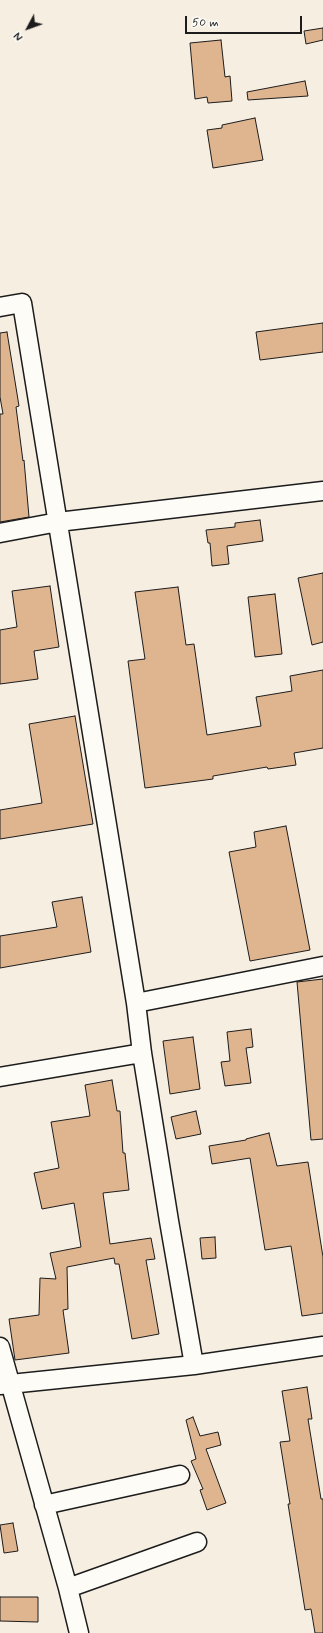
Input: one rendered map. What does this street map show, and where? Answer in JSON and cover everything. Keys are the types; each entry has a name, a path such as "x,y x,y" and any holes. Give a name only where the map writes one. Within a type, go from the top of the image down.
{"street":[{"path":"0,307 22,303 136,1003 142,1053 194,1365"},
{"path":"0,533 58,522 323,491"},
{"path":"136,1003 323,966"},
{"path":"0,1077 142,1053"},
{"path":"5,1385 194,1365 323,1346"},
{"path":"0,1347 5,1385 44,1505 68,1588 79,1633"},
{"path":"44,1505 180,1475"},
{"path":"68,1588 197,1542"}],"building":[{"path":"323,28 323,40 306,44 304,31"},
{"path":"221,40 225,77 230,76 232,101 208,103 207,97 195,99 190,43"},
{"path":"305,81 308,96 248,100 247,92"},
{"path":"255,118 263,160 213,168 207,130 222,128 222,125"},
{"path":"323,323 323,352 260,360 256,332"},
{"path":"7,332 19,406 16,407 23,461 24,460 29,517 0,522 0,414 3,414 0,397 0,333"},
{"path":"260,520 263,541 227,546 229,564 212,566 210,543 208,543 206,530 235,527 235,523"},
{"path":"323,573 323,642 312,645 298,578"},
{"path":"50,586 59,647 34,651 38,679 0,684 0,630 17,627 12,591"},
{"path":"178,587 186,645 194,644 207,735 261,726 256,697 292,691 290,676 323,670 323,748 294,753 296,765 268,769 267,767 213,776 213,779 145,788 128,661 145,659 135,592"},
{"path":"275,594 282,654 255,657 248,597"},
{"path":"75,716 93,824 0,839 0,810 42,803 29,724"},
{"path":"286,826 310,950 250,961 229,852 256,847 254,832"},
{"path":"82,897 91,952 0,968 0,936 57,927 52,902"},
{"path":"323,979 323,1139 311,1140 297,982"},
{"path":"251,1029 253,1047 246,1048 251,1083 225,1086 221,1062 230,1061 227,1032"},
{"path":"193,1037 200,1089 170,1094 163,1041"},
{"path":"112,1080 117,1111 120,1111 123,1153 125,1153 129,1190 103,1193 110,1244 151,1238 155,1259 146,1260 159,1334 132,1339 119,1264 115,1264 114,1258 67,1267 68,1309 63,1310 69,1353 15,1360 9,1319 39,1315 40,1278 56,1279 50,1253 81,1247 74,1203 42,1209 34,1173 59,1168 51,1122 90,1116 85,1085"},
{"path":"196,1111 201,1134 176,1139 171,1117"},
{"path":"269,1133 277,1166 308,1162 323,1257 323,1313 302,1316 291,1246 265,1250 250,1158 212,1164 209,1146 246,1140"},
{"path":"215,1237 216,1258 202,1259 200,1238"},
{"path":"307,1387 312,1419 308,1419 321,1499 323,1499 323,1633 315,1633 311,1609 305,1610 288,1504 290,1504 280,1442 290,1441 282,1391"},
{"path":"193,1417 200,1436 218,1432 221,1445 206,1449 226,1503 207,1510 200,1490 203,1489 191,1461 196,1459 186,1420"},
{"path":"13,1523 18,1551 4,1553 0,1525"},
{"path":"0,1597 38,1597 38,1622 0,1621"}]}
